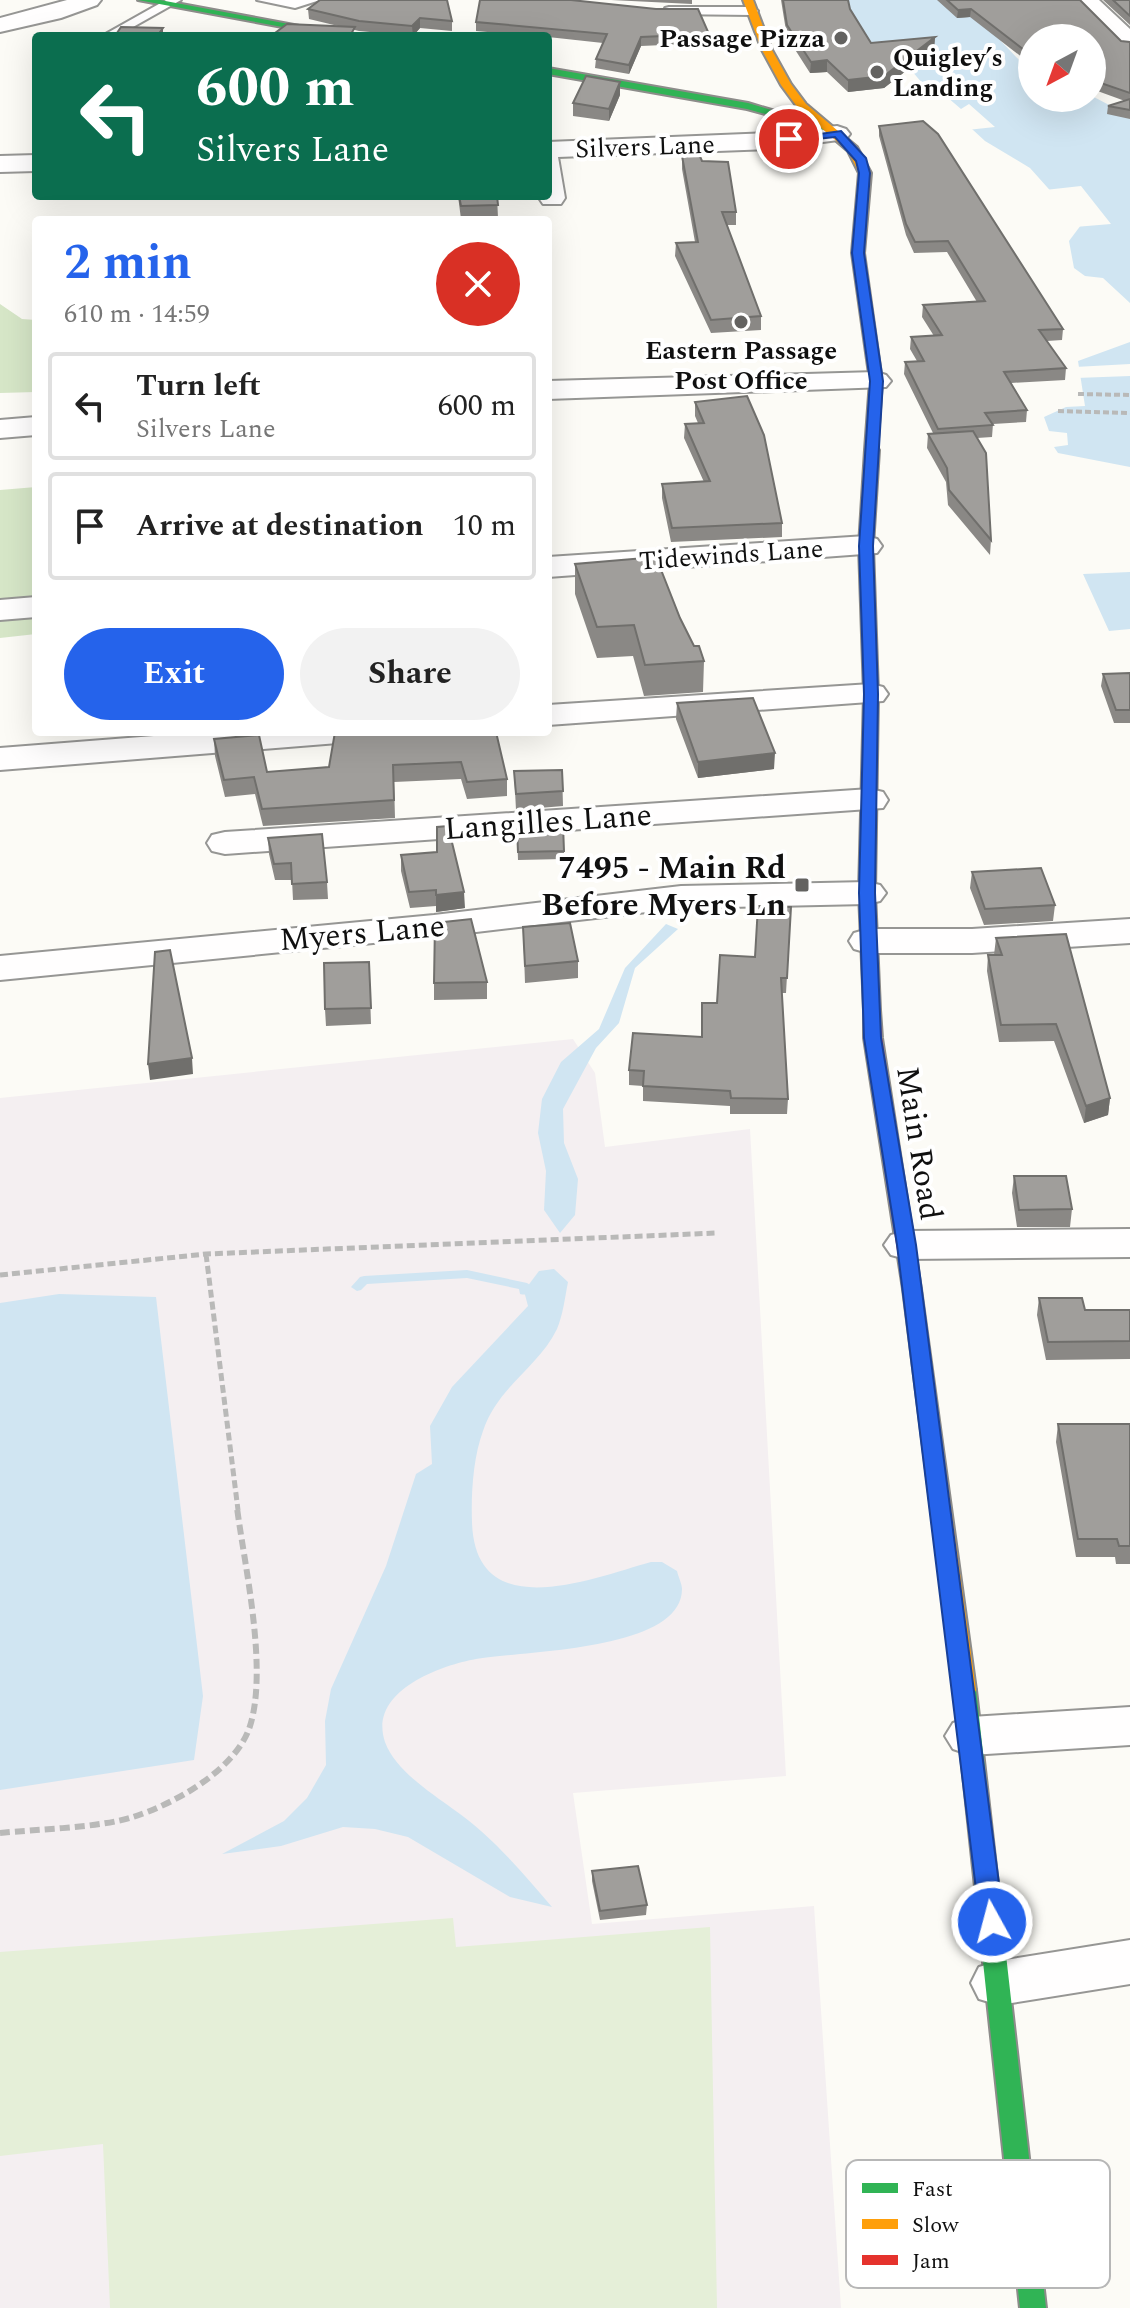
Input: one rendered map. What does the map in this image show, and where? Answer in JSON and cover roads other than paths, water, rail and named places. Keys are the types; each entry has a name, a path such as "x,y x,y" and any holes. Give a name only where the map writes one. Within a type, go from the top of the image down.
{"main road":[{"path":"143,0 172,2 325,32"},
{"name":"Main Road","path":"750,5 762,85 795,99 836,132 857,153 865,173 858,253 876,381 866,546 871,694 867,893 873,1038 906,1245 971,1736 1018,2160"},
{"path":"552,72 640,88 762,85 836,132"},
{"path":"640,88 732,82"},
{"name":"Main Road","path":"1031,2288 1033,2308"}],"street":[{"path":"0,25 53,13 89,0"},
{"path":"1086,0 1130,42"},
{"name":"Silvers Lane","path":"552,150 769,141 836,132"},
{"path":"0,164 32,163"},
{"path":"552,390 876,381"},
{"path":"0,429 32,426"},
{"name":"Tidewinds Lane","path":"552,567 866,546"},
{"path":"0,610 32,607"},
{"path":"552,715 737,700 871,694"},
{"path":"0,759 288,736"},
{"name":"Langilles Lane","path":"225,843 870,800"},
{"name":"Myers Lane","path":"0,968 434,926 681,897 867,893"},
{"path":"868,941 972,941 1130,931"},
{"path":"906,1245 1130,1243"},
{"path":"971,1736 1130,1726"},
{"path":"999,1983 1130,1962"}],"lane":[{"path":"263,0 314,0"},
{"path":"116,32 172,2"},
{"path":"255,20 280,2"},
{"path":"656,11 750,5"}],"water":[{"path":"837,0 962,0 1018,59 1018,112 1106,112 1106,103 1130,108 1130,303 1103,278 1085,276 1074,268 1069,241 1081,225 1030,168 985,141 922,83 896,52 864,45"},
{"path":"1130,342 1130,467 1058,453 1054,447 1068,445 1067,433 1049,431 1044,417 1066,407 1085,406 1078,361"},
{"path":"1130,572 1130,629 1109,631 1083,574"},
{"path":"666,924 678,929 635,968 619,1023 596,1048 563,1109 564,1143 578,1179 575,1215 560,1233 544,1210 546,1171 538,1133 542,1099 561,1062 599,1029 625,968"},
{"path":"554,1269 568,1282 557,1329 540,1355 498,1402 480,1442 472,1500 472,1522 478,1554 493,1575 514,1585 540,1587 598,1578 651,1562 662,1562 677,1571 681,1585 675,1610 656,1625 628,1637 595,1645 476,1659 443,1668 410,1684 396,1696 382,1724 385,1742 405,1771 493,1842 552,1907 510,1897 408,1837 375,1829 343,1827 281,1846 222,1854 284,1821 307,1798 326,1765 325,1721 331,1689 386,1566 416,1474 432,1464 430,1426 452,1387 528,1306 524,1291 539,1271"},
{"path":"59,1294 156,1297 203,1696 194,1760 0,1790 0,1303"}],"waterway":[{"path":"357,1287 364,1280 467,1274 527,1287 524,1291"}],"place":[{"name":"Passage Pizza","path":"841,38"},
{"name":"Quigley’s Landing","path":"877,72"},
{"name":"Eastern Passage Post Office","path":"741,322"},
{"name":"7495 - Main Rd Before Myers Ln","path":"802,885"}]}
